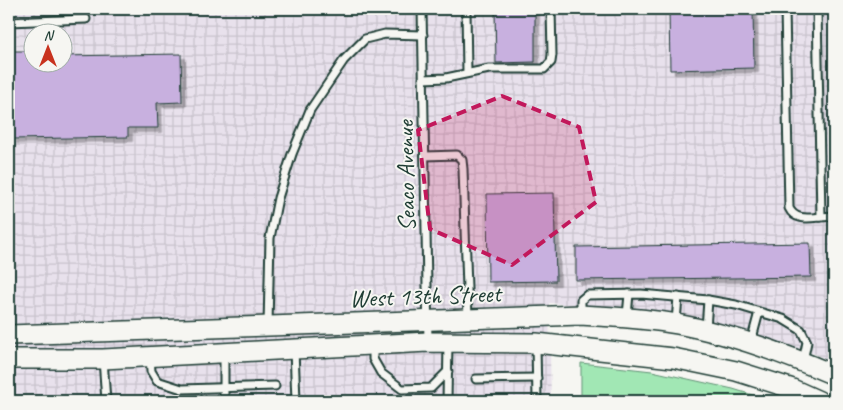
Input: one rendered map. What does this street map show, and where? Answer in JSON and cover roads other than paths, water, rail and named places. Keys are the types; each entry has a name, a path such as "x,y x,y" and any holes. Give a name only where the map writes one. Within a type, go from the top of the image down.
{"main road":[{"name":"West 13th Street","path":"9,335 581,315 676,324 706,331 750,342 803,361 834,375"},
{"name":"West 13th Street","path":"9,359 103,359 428,342 536,343 674,358 736,372 790,388 820,401"}],"lane":[{"name":"Seaco Avenue","path":"422,9 428,342"},
{"path":"466,9 467,73"},
{"path":"423,79 446,78 489,70 544,69 548,66 552,55 551,9"},
{"path":"785,9 789,208 791,214 800,218 834,216"},
{"path":"817,9 821,217"},
{"path":"9,22 86,19"},
{"path":"268,326 270,238 278,198 292,154 310,110 344,60 365,39 385,34 423,34"},
{"path":"425,156 457,155 462,160 468,319"},
{"path":"627,318 629,294"},
{"path":"581,315 581,300 587,295 629,294 678,297 736,305 783,320 800,330 806,342 803,361"},
{"path":"676,324 678,297"},
{"path":"706,331 708,300"},
{"path":"750,342 759,312"},
{"path":"447,401 448,343"},
{"path":"536,343 537,401"},
{"path":"373,345 373,360 381,373 402,388 431,388 448,371"},
{"path":"294,349 296,401"},
{"path":"224,353 224,401"},
{"path":"150,356 151,371 157,381 182,388 275,386"},
{"path":"103,359 106,401"},
{"path":"476,380 537,378"}]}
